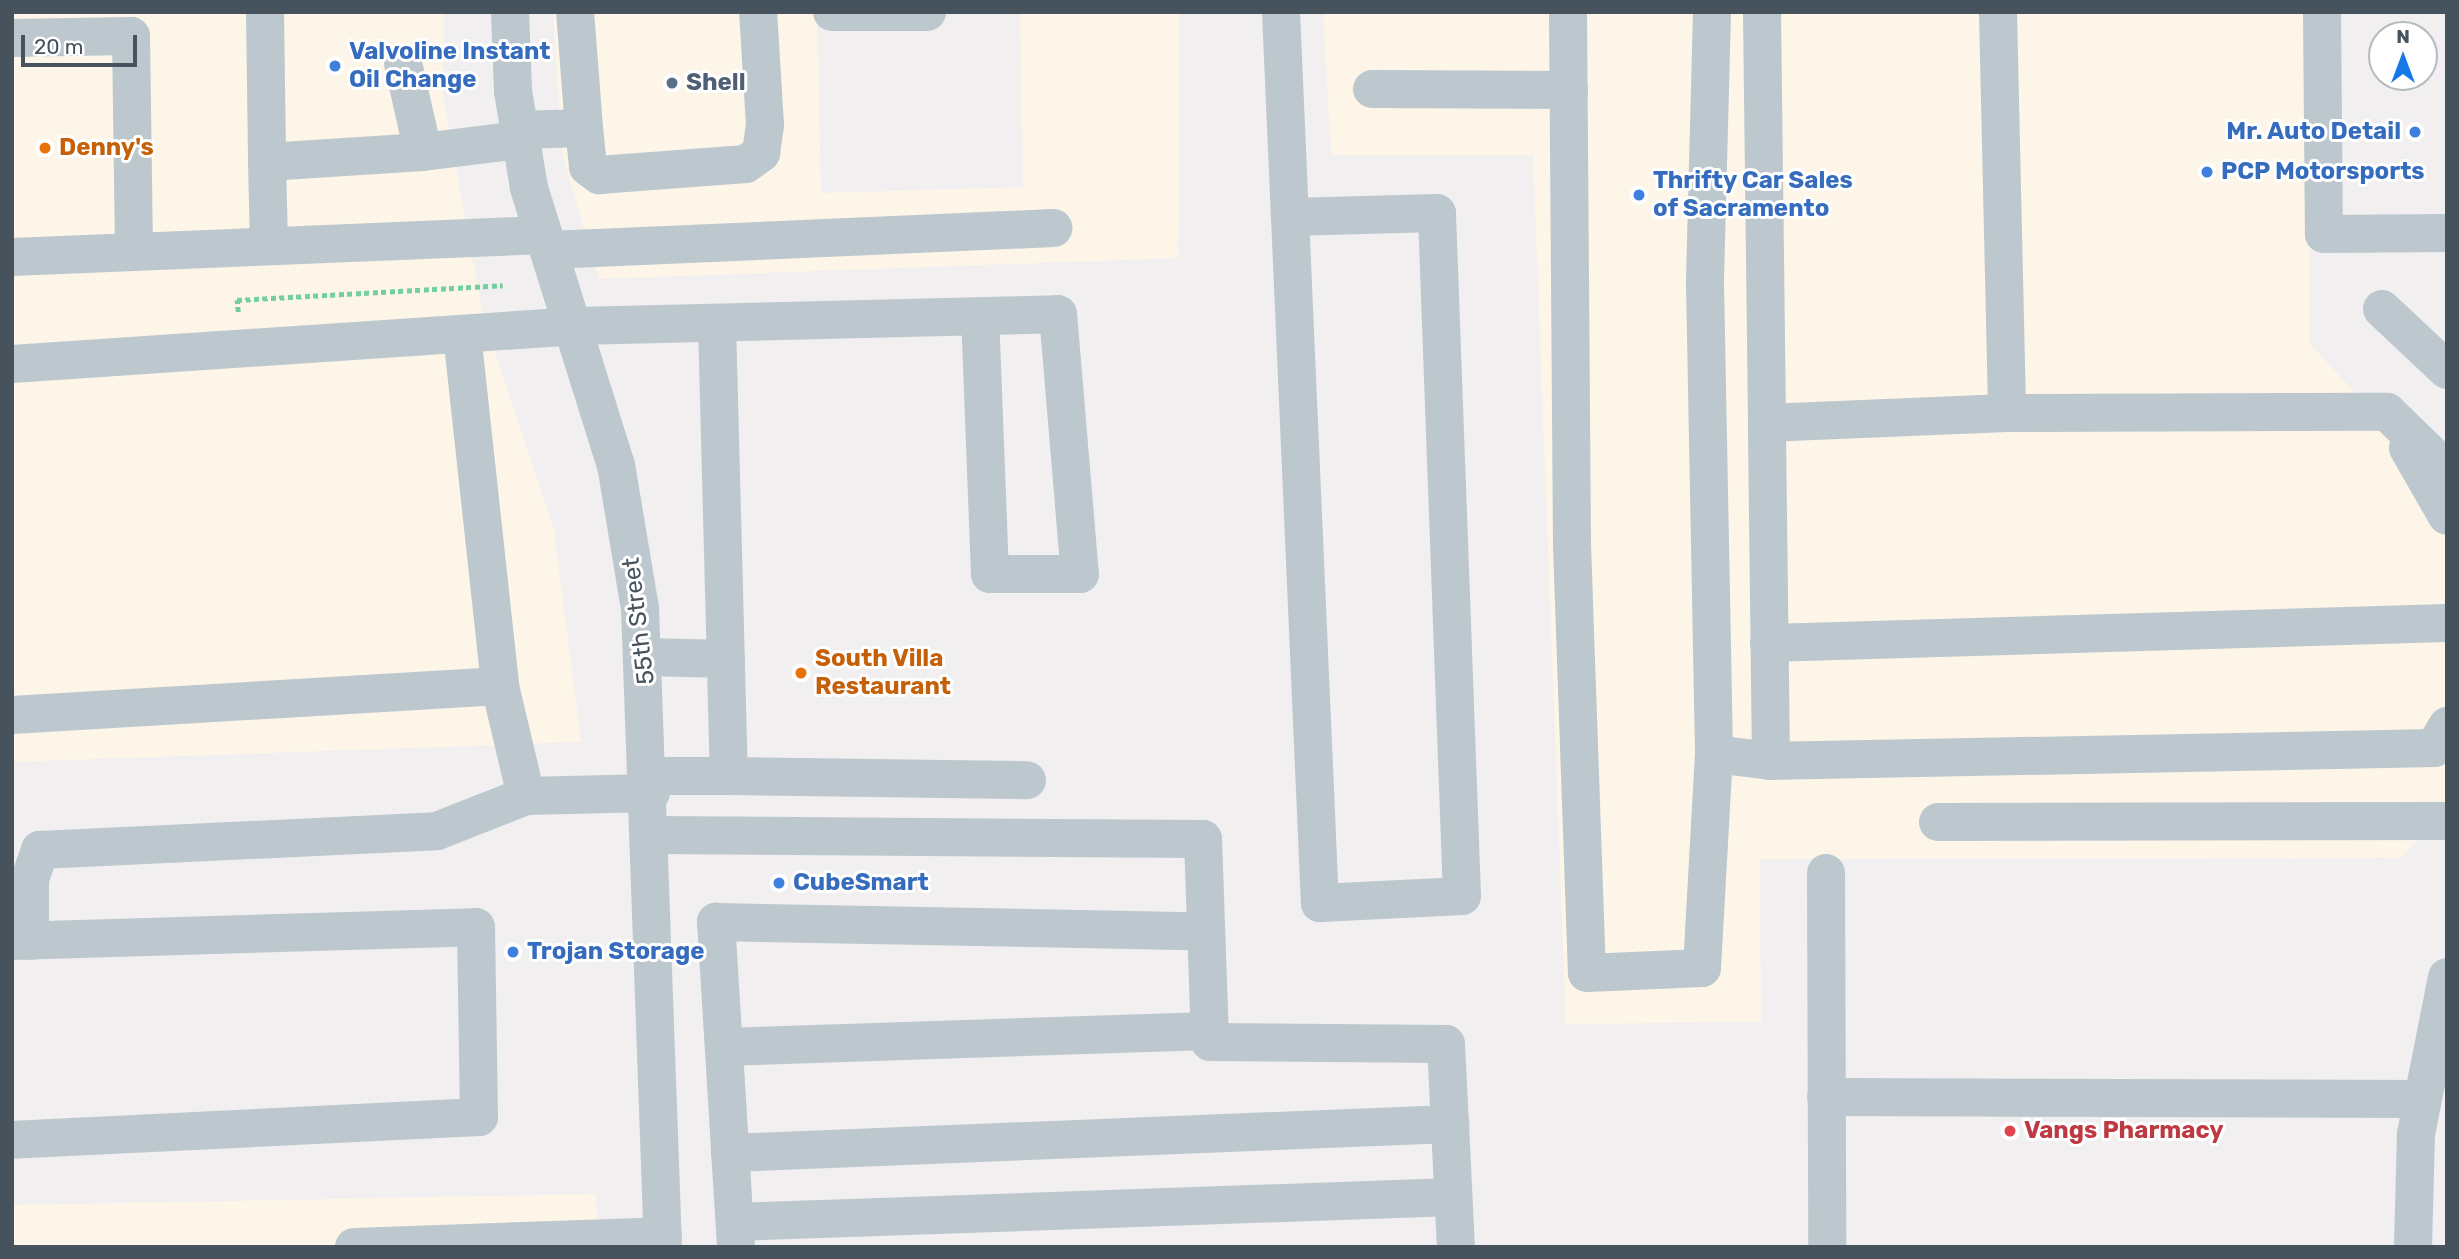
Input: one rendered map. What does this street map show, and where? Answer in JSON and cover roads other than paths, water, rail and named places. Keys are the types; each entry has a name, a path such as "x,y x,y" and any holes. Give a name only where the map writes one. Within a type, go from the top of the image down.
{"street":[{"path":"265,12 269,246"},
{"name":"55th Street","path":"510,12 518,135 546,242 577,326 617,465 644,657 652,835 663,1241"},
{"path":"575,12 589,167 599,175 746,164 761,153 765,125 758,12"},
{"path":"832,12 926,12"},
{"path":"1281,12 1320,903 1462,896 1437,213 1290,217"},
{"path":"1568,12 1572,545 1587,973 1702,968 1714,754 1705,283 1712,12"},
{"path":"1762,12 1771,761"},
{"path":"1998,12 2007,413"},
{"path":"2322,12 2324,234 2447,233"},
{"path":"12,38 131,36 134,252"},
{"path":"403,63 423,152"},
{"path":"1372,89 1569,90"},
{"path":"267,162 423,152 518,135 584,128"},
{"path":"12,257 269,246 546,242 1054,228"},
{"path":"2382,309 2447,370"},
{"path":"12,364 577,326 1058,314 1080,574 990,574 979,316"},
{"path":"717,323 729,776"},
{"path":"462,334 500,686 526,796"},
{"path":"1767,423 2007,413 2387,412 2447,470"},
{"path":"2387,412 2447,516"},
{"path":"1769,643 2447,623"},
{"path":"644,657 726,659"},
{"path":"12,715 500,686"},
{"path":"1714,754 1771,761 2434,748 2447,726"},
{"path":"12,1140 479,1117 476,927 21,941 30,879 40,850 437,831 526,796 729,776 1027,780"},
{"path":"1938,822 2447,821"},
{"path":"652,835 1203,839 1210,1042 1446,1044 1456,1247"},
{"path":"1826,873 1827,1247"},
{"path":"1206,931 716,922 735,1235 1453,1197"},
{"path":"2424,1232 2421,1099 2447,978"},
{"path":"724,1046 1209,1031"},
{"path":"1826,1097 2421,1099"},
{"path":"730,1153 1450,1124"},
{"path":"354,1247 663,1241"}],"place":[{"name":"Valvoline Instant Oil Change","path":"335,66"},
{"name":"Shell","path":"672,83"},
{"name":"Mr. Auto Detail","path":"2415,132"},
{"name":"Denny's","path":"45,148"},
{"name":"PCP Motorsports","path":"2207,172"},
{"name":"Thrifty Car Sales of Sacramento","path":"1639,195"},
{"name":"South Villa Restaurant","path":"801,673"},
{"name":"CubeSmart","path":"779,883"},
{"name":"Trojan Storage","path":"513,952"},
{"name":"Vangs Pharmacy","path":"2010,1131"}]}
